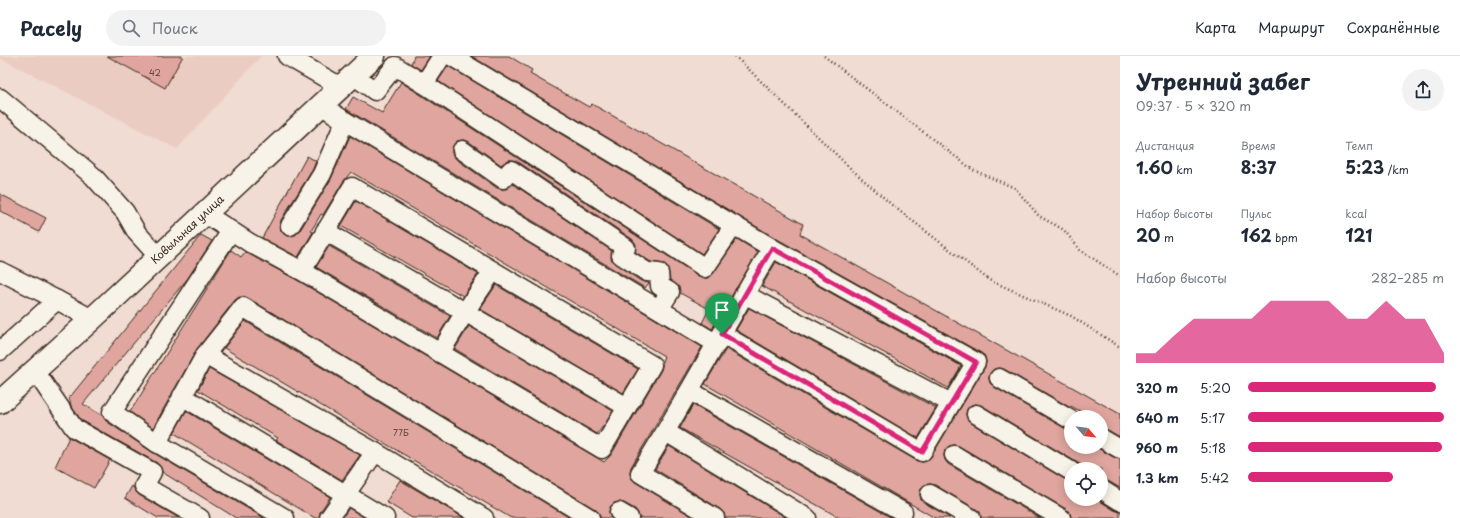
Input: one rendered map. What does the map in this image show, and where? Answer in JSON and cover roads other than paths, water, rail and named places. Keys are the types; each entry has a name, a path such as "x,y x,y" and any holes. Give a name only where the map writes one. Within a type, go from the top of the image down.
{"main road":[{"name":"Ковыльная улица","path":"0,402 92,319 374,56"}],"street":[{"path":"287,56 375,91 395,66 705,268 734,225"},
{"path":"424,84 442,56"},
{"path":"323,103 330,112 659,309 719,339 922,452 976,362 772,248 451,56"},
{"path":"0,98 93,176 125,212 137,233 158,256"},
{"path":"290,226 322,174 345,121"},
{"path":"462,150 503,179 512,170 626,248 622,255 647,272 659,273 660,286 670,292 659,309"},
{"path":"204,213 250,243 302,271 602,449 652,365 352,187 302,271"},
{"path":"231,231 112,412 157,443 285,518"},
{"path":"325,231 627,407"},
{"path":"715,518 640,473 666,432 744,294 772,248"},
{"path":"0,271 92,319"},
{"path":"440,352 493,271"},
{"path":"744,294 951,403"},
{"path":"0,351 57,300"},
{"path":"157,443 205,355 243,306 590,518"},
{"path":"205,355 375,452 484,518"},
{"path":"35,371 74,428 152,472 144,486 200,518"},
{"path":"999,378 1064,416"},
{"path":"690,391 902,512"},
{"path":"182,396 385,518"},
{"path":"976,414 1064,467"},
{"path":"666,432 807,518"},
{"path":"1108,442 1120,449"},
{"path":"329,518 375,452"},
{"path":"954,455 1061,518"},
{"path":"1108,493 1120,501"},
{"path":"930,494 971,518"}]}
